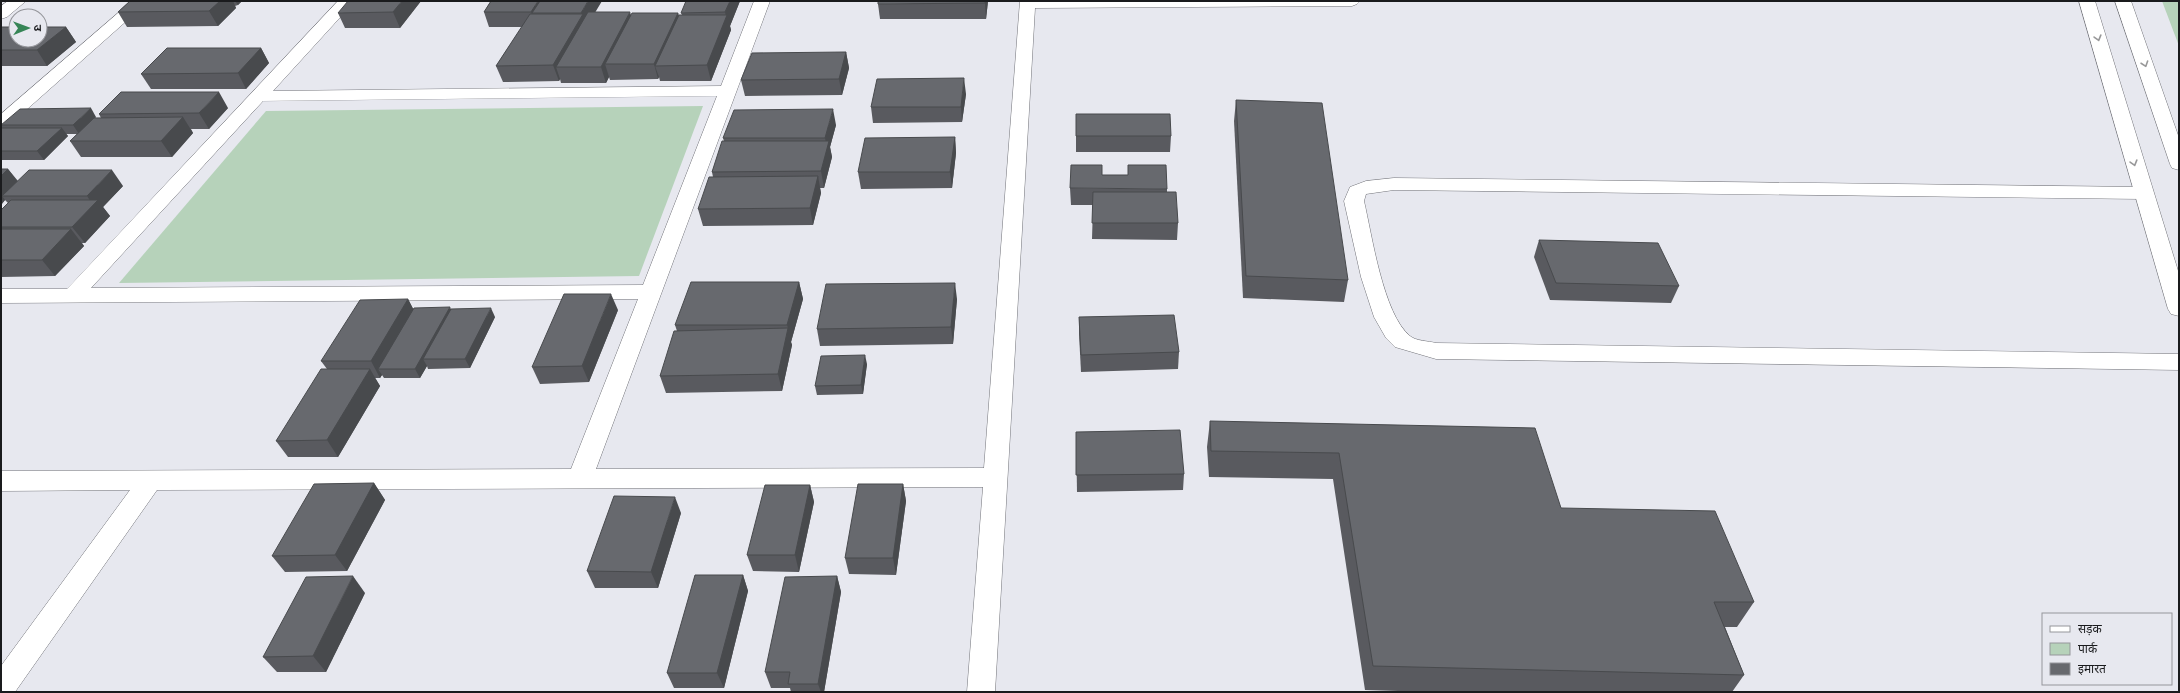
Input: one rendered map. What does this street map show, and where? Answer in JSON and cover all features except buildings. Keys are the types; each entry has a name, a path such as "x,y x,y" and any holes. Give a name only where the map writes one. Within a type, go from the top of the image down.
{"street":[{"path":"1,14 18,1"},
{"path":"1,124 141,1"},
{"path":"74,294 347,1"},
{"path":"580,478 762,1"},
{"path":"981,692 1028,2 1352,1"},
{"path":"2087,1 2143,193 2179,309"},
{"path":"2123,1 2179,164"},
{"path":"259,96 728,91"},
{"path":"2143,193 1394,184 1366,187 1357,191 1354,201 1380,306 1388,326 1403,342 1436,351 2179,362"},
{"path":"1,296 74,294 651,292"},
{"path":"1,481 996,477"},
{"path":"1,689 151,480"}],"green space":[{"path":"2162,1 2179,1 2179,46"},
{"path":"703,106 639,276 119,283 266,111"}]}
